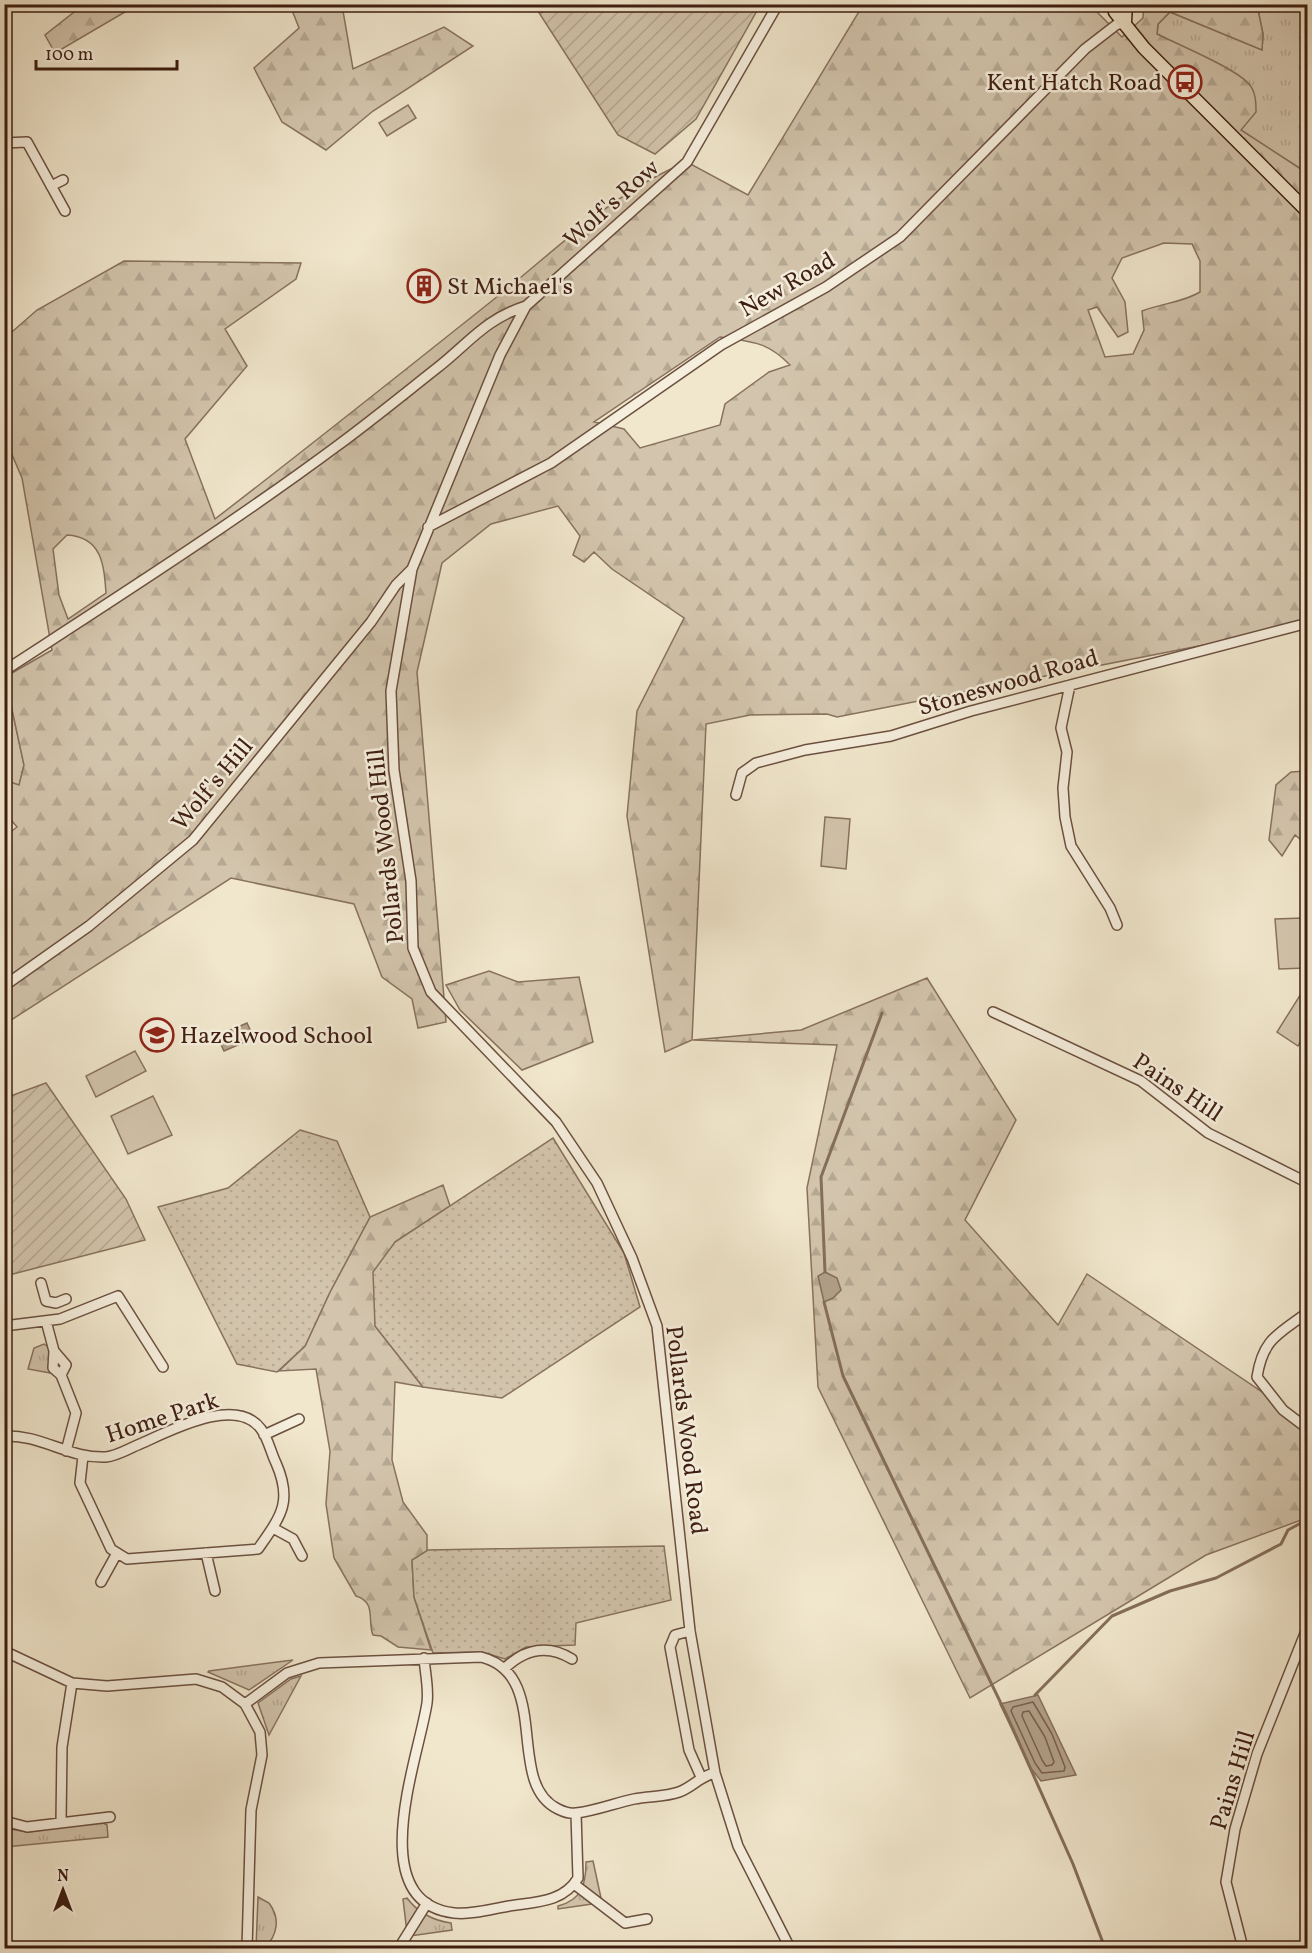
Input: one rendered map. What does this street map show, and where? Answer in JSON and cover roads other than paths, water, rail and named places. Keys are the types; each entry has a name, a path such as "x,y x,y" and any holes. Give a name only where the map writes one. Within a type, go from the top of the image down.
{"main road":[{"path":"1112,4 1144,48 1308,212"},
{"path":"1125,22 1126,4"}],"street":[{"name":"Wolf's Row","path":"428,527 500,355 526,306 687,162 778,4"},
{"name":"New Road","path":"428,527 551,463 721,345 826,288 900,237 1084,50 1116,25 1125,22"},
{"path":"4,143 27,142 65,211"},
{"path":"51,186 63,180"},
{"path":"4,671 170,563 327,453 439,366 481,327 504,313 526,306"},
{"name":"Pollards Wood Hill","path":"428,527 412,569 391,691 394,770 411,881 413,948 431,992 549,1117"},
{"name":"Wolf's Hill","path":"4,986 89,926 193,840 371,622 396,585 412,569"},
{"name":"Stoneswood Road","path":"736,795 742,773 756,763 805,750 891,736 965,712 1308,623"},
{"path":"1070,685 1061,728 1067,752 1063,788 1065,817 1071,846 1110,908 1117,925"},
{"name":"Pains Hill","path":"993,1012 1141,1081 1208,1132 1308,1183"},
{"name":"Pollards Wood Road","path":"549,1117 556,1122 597,1183 632,1258 657,1326 690,1630 715,1773 738,1846 790,1948"},
{"path":"41,1283 46,1301 56,1304 66,1299"},
{"path":"4,1326 60,1319 118,1296 163,1367"},
{"path":"56,1304 60,1319"},
{"path":"1308,1312 1271,1338 1260,1359 1257,1377 1283,1410 1308,1429"},
{"path":"46,1321 54,1352 53,1368 61,1375 76,1413 66,1451"},
{"name":"Home Park","path":"4,1436 19,1436 83,1456 109,1457 178,1428 227,1413 244,1416 261,1429 285,1483 284,1506 273,1528 258,1549 127,1559 111,1549 80,1483 83,1456"},
{"path":"264,1436 299,1419"},
{"path":"273,1528 293,1539 302,1556"},
{"path":"101,1582 117,1553"},
{"path":"206,1553 215,1591"},
{"name":"Pains Hill","path":"1243,1948 1226,1882 1235,1829 1257,1754 1308,1626"},
{"path":"690,1630 675,1635 670,1647 689,1750 701,1777"},
{"path":"505,1668 528,1651 556,1650 572,1659"},
{"path":"4,1651 72,1683 107,1686 196,1679 222,1687 245,1704 260,1732 262,1755 251,1810 246,1948"},
{"path":"245,1704 287,1673 319,1663 344,1660 481,1657 505,1668 511,1675 519,1693 539,1793 559,1810 576,1813 636,1798 679,1792 701,1777 715,1773"},
{"path":"424,1658 428,1701 405,1808 402,1834 407,1876 419,1896 427,1903 447,1912 466,1913 554,1899 574,1884 579,1871 576,1813"},
{"path":"61,1822 62,1747 72,1683"},
{"path":"4,1821 27,1827 110,1817"},
{"path":"574,1884 625,1923 647,1919"},
{"path":"399,1948 427,1903"}],"water":[{"path":"247,1023 254,1038 224,1051 217,1036"},
{"path":"825,1272 837,1278 841,1290 833,1298 824,1302 818,1276"},
{"path":"1038,1695 1076,1775 1041,1781 1030,1767 1000,1704"}],"waterway":[{"path":"825,1272 821,1177 882,1013"},
{"path":"824,1302 843,1376 1008,1718 1073,1864 1105,1948"},
{"path":"1035,1695 1112,1616 1170,1591 1216,1578 1281,1544 1288,1530 1301,1523 1308,1509"}],"place":[{"name":"Kent Hatch Road","path":"1185,82"},
{"name":"St Michael's","path":"424,286"},
{"name":"Hazelwood School","path":"157,1035"}]}
